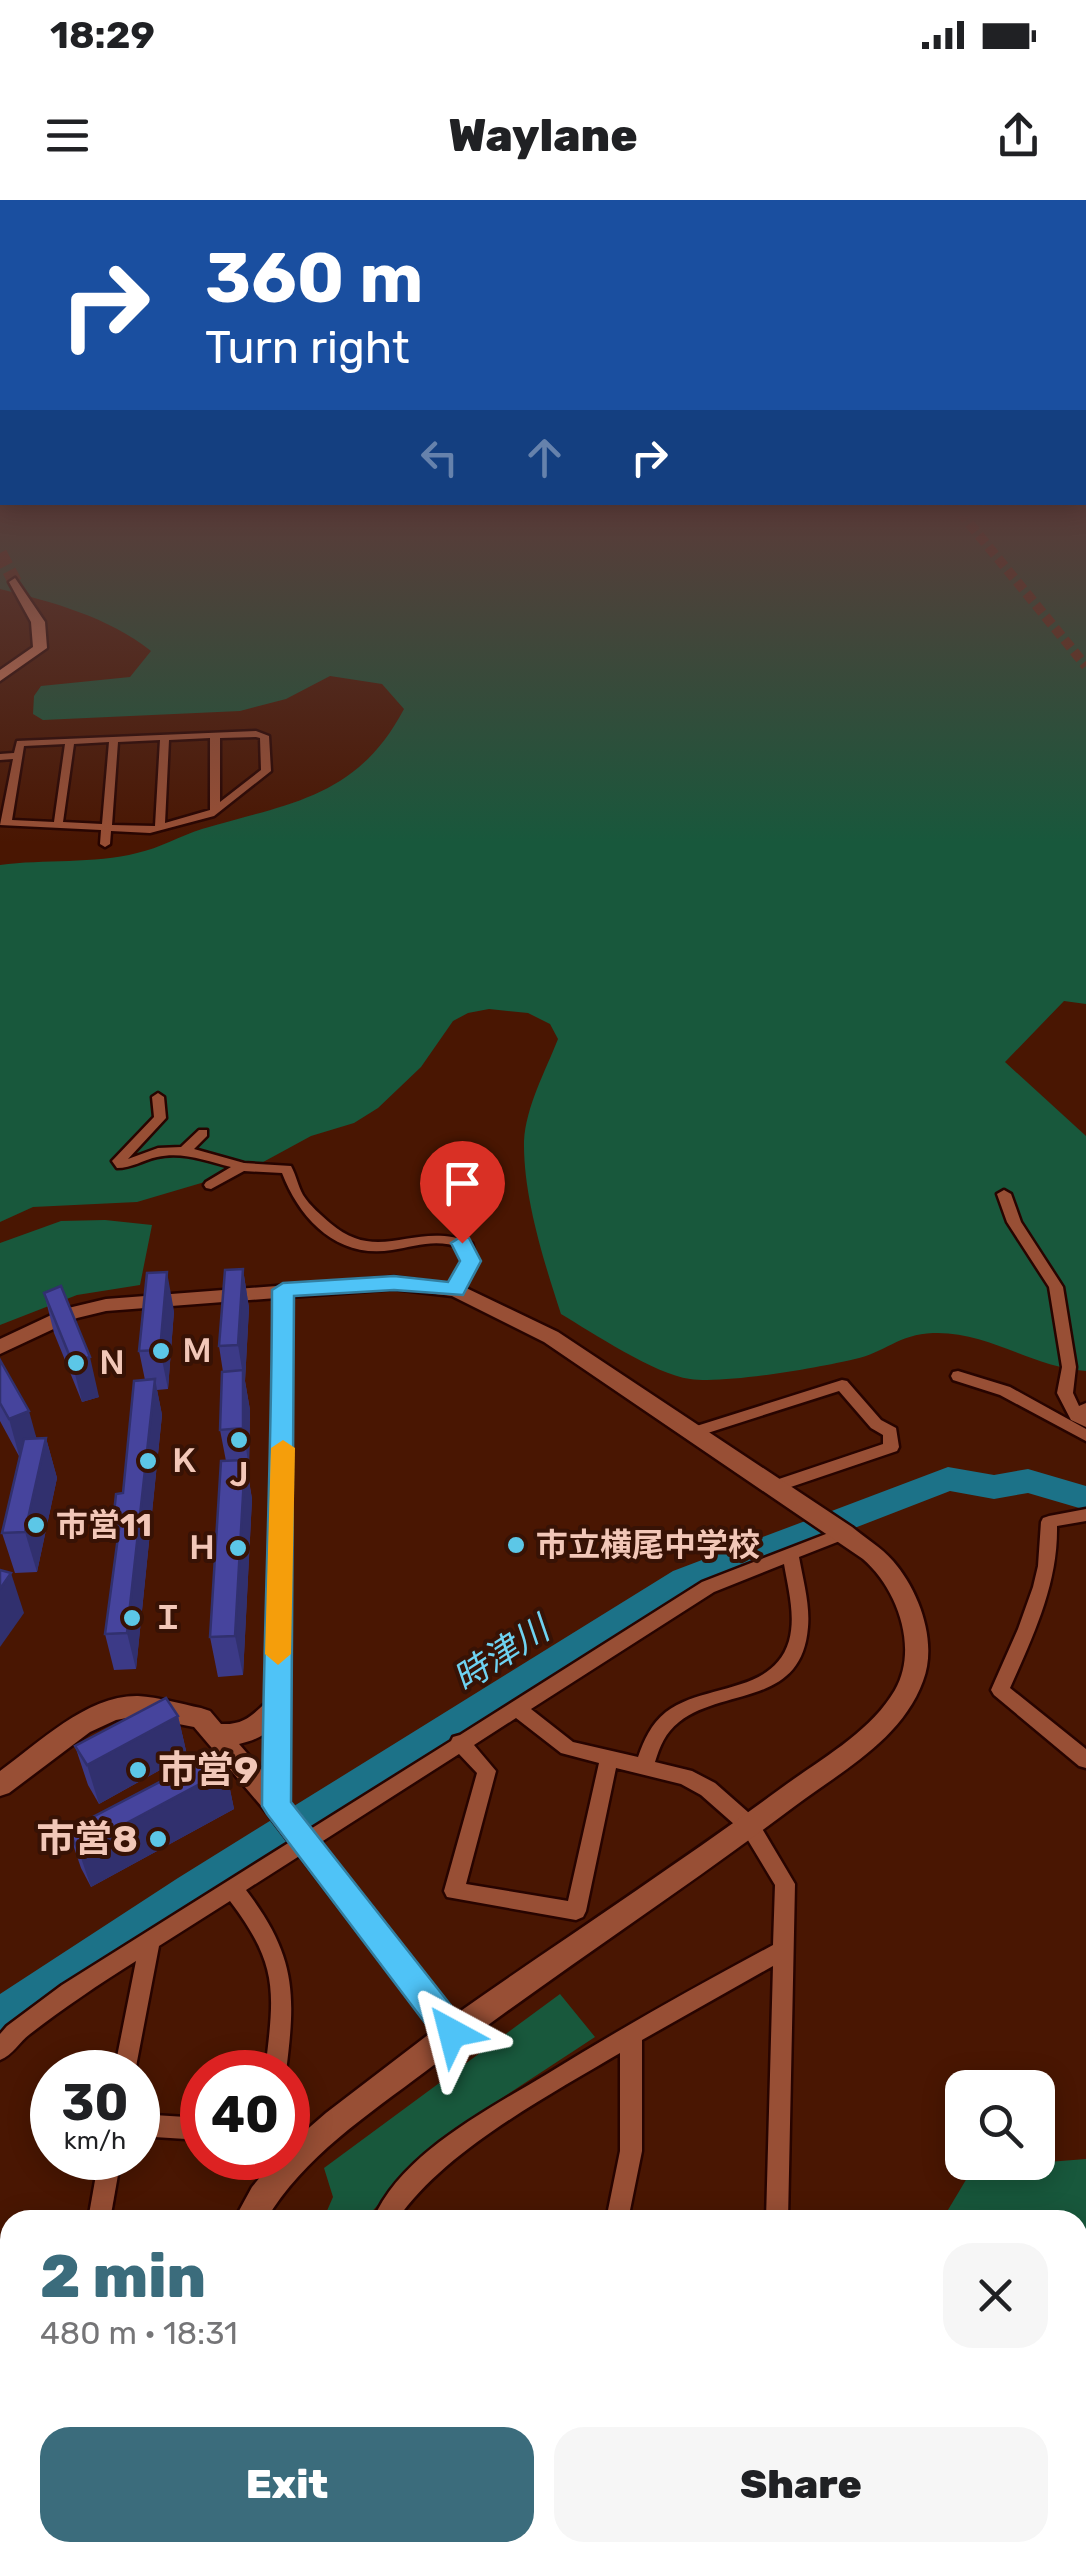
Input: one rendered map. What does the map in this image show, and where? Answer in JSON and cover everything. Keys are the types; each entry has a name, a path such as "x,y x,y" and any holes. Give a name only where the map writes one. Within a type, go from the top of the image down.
{"main road":[{"path":"0,677 40,648 38,622"}],"street":[{"path":"216,736 216,810"},
{"path":"264,736 266,771 216,810 160,827 107,828 4,821 20,743 165,738 264,736"},
{"path":"160,827 165,738"},
{"path":"104,844 114,740"},
{"path":"58,825 70,742"},
{"path":"0,757 18,756"},
{"path":"158,1097 160,1118 118,1161 122,1165 158,1152 185,1151 241,1166 290,1171 298,1197 346,1242 372,1246 446,1236 462,1243 470,1261 455,1290"},
{"path":"185,1151 203,1133"},
{"path":"211,1185 241,1166"},
{"path":"1004,1194 1014,1222 1056,1287 1068,1367 1065,1393 1069,1410 1083,1416"},
{"path":"0,1347 70,1313 106,1305 394,1283 455,1290 514,1314 843,1533 886,1568 910,1614 916,1655 912,1680 898,1707 876,1730 750,1826 452,2033 336,2123 266,2186 254,2210"},
{"path":"277,1806 276,1707 284,1474 283,1290"},
{"path":"958,1376 1005,1392 1086,1436"},
{"path":"692,1433 842,1385 876,1424 891,1432 891,1447 773,1487"},
{"path":"1086,1515 1048,1522 1050,1542 1037,1604 1000,1690 1086,1760"},
{"path":"0,2050 14,2033 69,1992 708,1587 843,1533"},
{"path":"644,1766 660,1728 682,1710 753,1687 784,1668 797,1645 800,1621 791,1557"},
{"path":"0,1786 81,1725 112,1711 137,1706 169,1708 201,1718 277,1806 452,2033"},
{"path":"217,1734 240,1737 262,1726 276,1707"},
{"path":"518,1708 568,1748 644,1766 708,1789 750,1826 785,1884 777,2210"},
{"path":"459,1742 488,1772 454,1892 576,1912 609,1759"},
{"path":"234,1890 267,1931 285,1981 278,2050"},
{"path":"129,2050 149,1944"},
{"path":"392,2210 415,2180 458,2140 630,2034 781,1951"},
{"path":"619,2210 631,2151 630,2034"},
{"path":"101,2210 106,2180"}],"green space":[{"path":"103,622 1086,622 1086,1004 1064,1001 1005,1062 1086,1136 1086,1371 1047,1363 972,1338 933,1333 818,1367 748,1377 690,1379 642,1361 561,1314 531,1206 524,1141 532,1102 558,1039 550,1024 528,1013 489,1009 453,1021 421,1067 378,1108 354,1123 311,1136 252,1168 137,1202 33,1207 0,1222 0,865 104,859 137,853 318,793 365,762 404,709 382,684 330,676 286,699 240,711 43,720 33,714 34,696 41,686 130,677 151,651"},
{"path":"61,1221 152,1225 140,1285 77,1295 0,1325 0,1243"},
{"path":"560,1994 595,2037 438,2140 373,2210 327,2210 333,2197 324,2168"},
{"path":"1086,2159 1086,2210 948,2210 966,2180 1055,2180 1055,2161"}],"building":[{"path":"243,1269 238,1345 219,1346 225,1270"},
{"path":"167,1272 160,1350 139,1351 147,1273"},
{"path":"61,1286 90,1357 72,1362 44,1293"},
{"path":"0,1360 29,1411 9,1419 0,1403"},
{"path":"243,1370 243,1428 220,1430 222,1372"},
{"path":"155,1379 127,1633 105,1634 120,1522 113,1523 116,1494 123,1493 134,1381"},
{"path":"46,1438 25,1532 2,1533 24,1439"},
{"path":"245,1460 235,1636 210,1637 221,1461"},
{"path":"0,1570 11,1573 0,1589"},
{"path":"166,1698 178,1716 87,1765 75,1746"},
{"path":"215,1753 226,1770 78,1849 68,1830"}],"waterway":[{"name":"時津川","path":"0,2018 192,1890 685,1580 948,1479 994,1487 1028,1481 1086,1498"}],"tunnel":[{"path":"1050,622 1086,666"}],"slow traffic":[{"path":"278,1654 283,1448"}],"place":[{"name":"Ｍ","path":"161,1351"},
{"name":"Ｎ","path":"76,1363"},
{"name":"Ｊ","path":"239,1440"},
{"name":"Ｋ","path":"148,1461"},
{"name":"市営11","path":"36,1525"},
{"name":"市立横尾中学校","path":"516,1545"},
{"name":"Ｈ","path":"238,1548"},
{"name":"Ｉ","path":"132,1618"},
{"name":"市営9","path":"138,1770"},
{"name":"市営8","path":"158,1839"}],"route":[{"path":"452,2033 277,1806 276,1707 284,1474 283,1290 394,1283 455,1290 470,1261 467,1246 462,1243"}]}
